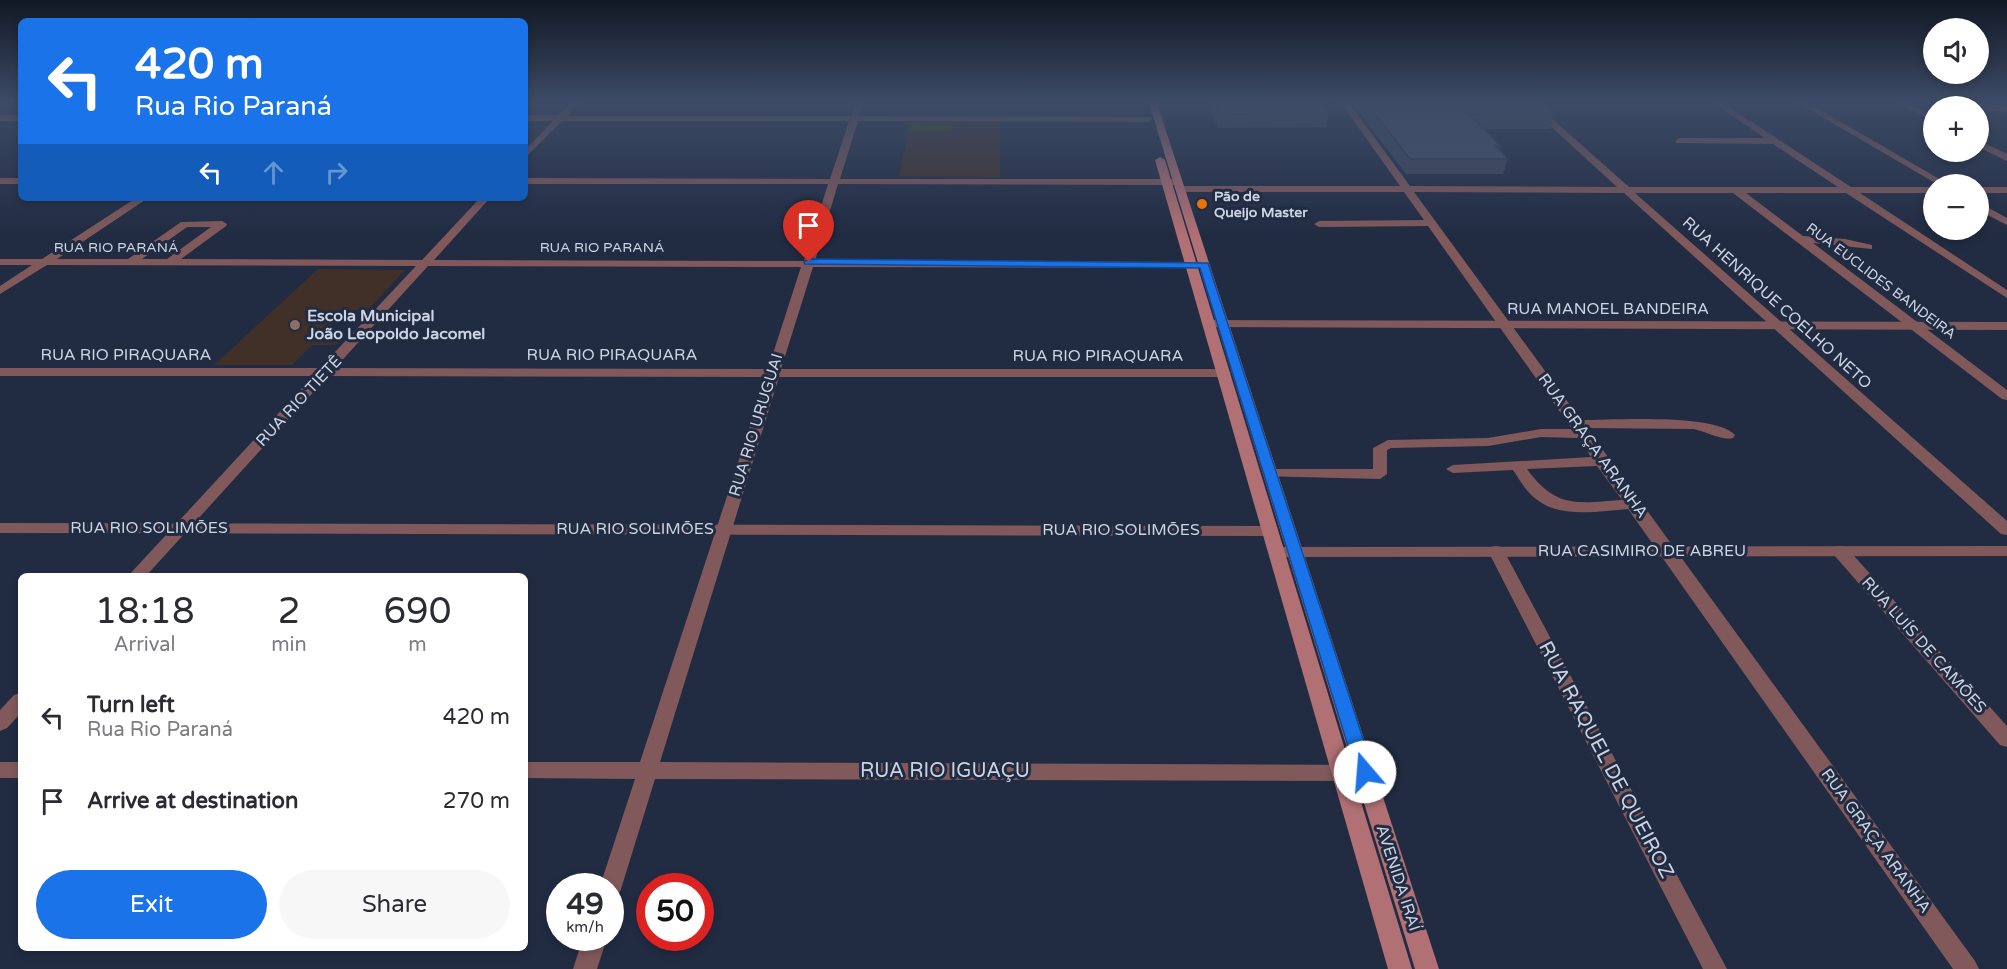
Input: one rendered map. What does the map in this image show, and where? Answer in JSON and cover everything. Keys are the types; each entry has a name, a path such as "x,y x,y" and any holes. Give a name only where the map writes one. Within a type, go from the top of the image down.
{"main road":[{"name":"AVENIDA IRAÍ","path":"1161,145 1175,184 1216,324 1270,473 1286,552 1328,726 1400,969"},
{"name":"AVENIDA IRAÍ","path":"1222,342 1224,373 1270,531 1286,552 1351,729 1427,969"},
{"path":"1328,726 1351,729"}],"street":[{"name":"RUA RIO URUGUAI","path":"615,873 845,145"},
{"name":"RUA GRAÇA ARANHA","path":"1376,145 1580,429 1614,470 1634,504 1667,551 1967,969"},
{"name":"RUA HENRIQUE COELHO NETO","path":"1577,145 2007,530"},
{"path":"1781,145 2007,295"},
{"path":"1875,145 1925,174"},
{"path":"1989,149 2007,158"},
{"path":"1992,151 2007,151"},
{"path":"0,181 18,181"},
{"path":"528,182 1175,184 1408,189 1923,190"},
{"name":"RUA EUCLIDES BANDEIRA","path":"1736,190 2007,396"},
{"path":"1989,190 2007,190"},
{"path":"0,291 138,201"},
{"name":"RUA RIO TIETÊ","path":"139,573 482,201"},
{"path":"1989,211 2007,222"},
{"path":"1319,224 1432,223"},
{"path":"131,262 185,224 222,224 171,261"},
{"path":"1801,239 1845,242 1868,247"},
{"name":"RUA RIO PARANÁ","path":"0,262 809,262 1196,258"},
{"name":"RUA MANOEL BANDEIRA","path":"1216,324 2007,326"},
{"name":"RUA RIO PIRAQUARA","path":"0,372 1224,373"},
{"path":"1270,473 1380,474 1380,448 1388,444 1488,442 1580,429 1694,425 1709,427 1728,435"},
{"path":"1453,469 1517,466 1614,470"},
{"path":"1517,466 1548,501 1564,506 1634,504"},
{"name":"RUA RIO SOLIMÕES","path":"0,528 1270,531"},
{"name":"RUA RAQUEL DE QUEIROZ","path":"1496,551 1715,969"},
{"name":"RUA LUÍS DE CAMÕES","path":"1840,551 2007,739"},
{"name":"RUA CASIMIRO DE ABREU","path":"1286,552 2007,551"},
{"path":"0,723 18,703"},
{"path":"0,770 18,770"},
{"name":"RUA RIO IGUAÇU","path":"528,770 1365,772"},
{"path":"585,969 591,951"}],"shaded area":[{"path":"905,145 1000,145 1000,177 899,176"},
{"name":"Escola Municipal João Leopoldo Jacomel","path":"318,269 405,270 368,310 347,310 325,332 347,333 336,345 312,345 292,365 214,365"}],"building":[{"path":"1399,145 1500,145 1496,146 1508,159 1410,159"}],"place":[{"name":"Pão de Queijo Master","path":"1202,204"},
{"name":"Escola Municipal João Leopoldo Jacomel","path":"295,325"}],"route":[{"path":"809,262 1204,265 1365,772"}]}
